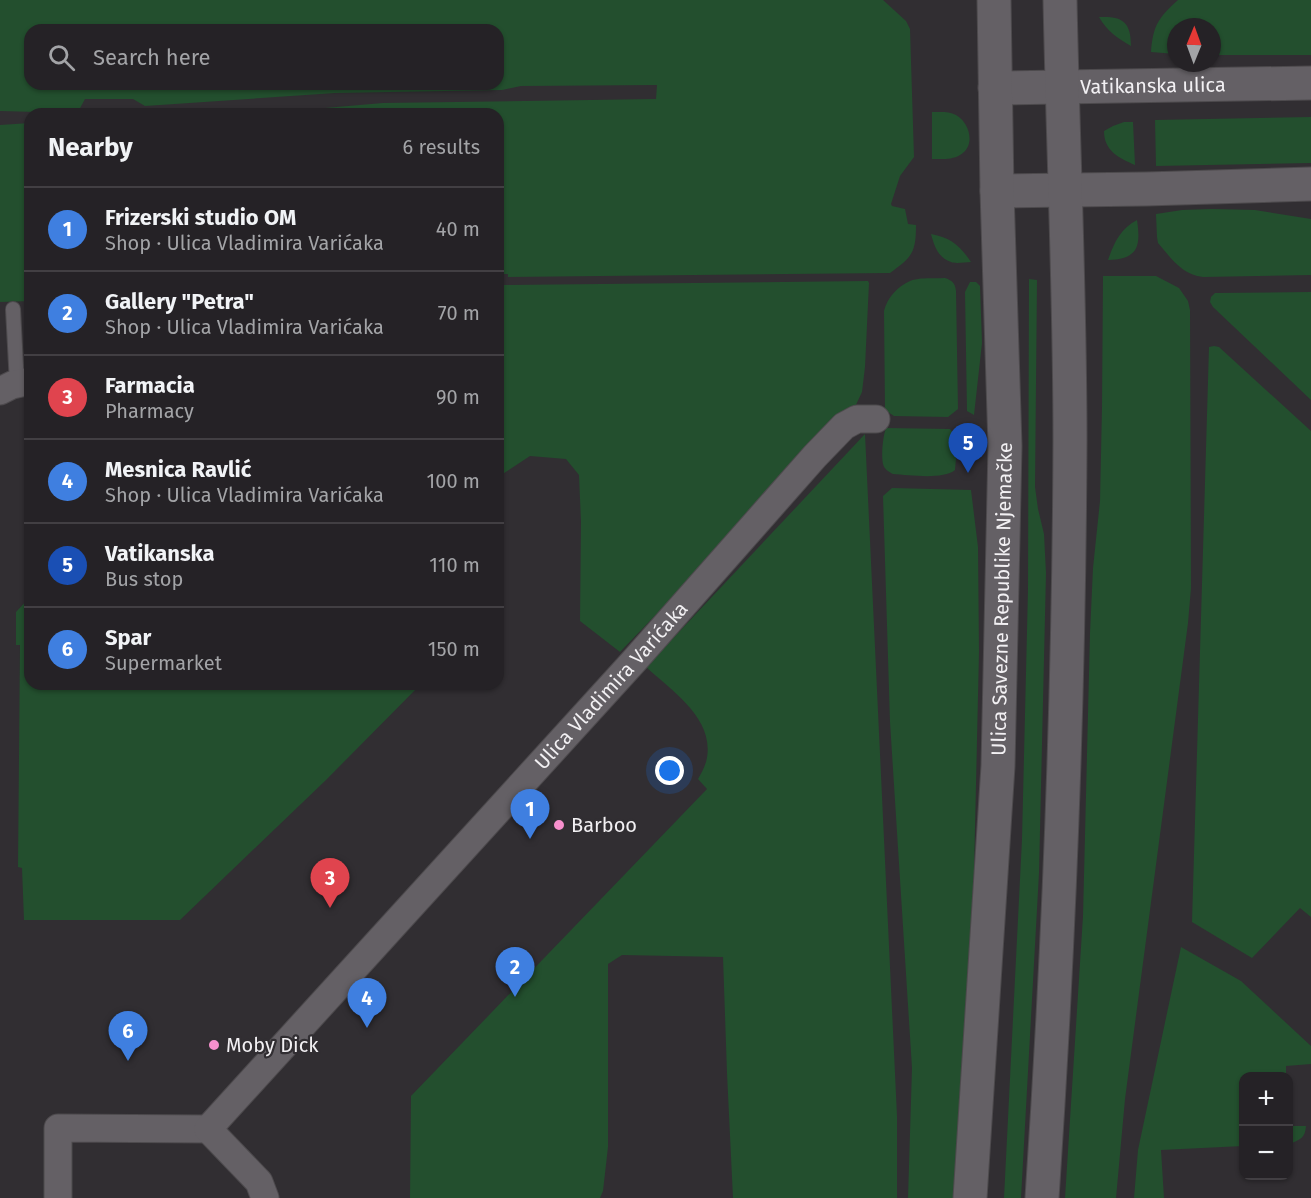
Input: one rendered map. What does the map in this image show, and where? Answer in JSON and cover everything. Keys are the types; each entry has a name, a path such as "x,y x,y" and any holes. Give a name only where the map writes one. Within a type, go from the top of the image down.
{"main road":[{"name":"Ulica Savezne Republike Njemačke","path":"970,1198 998,766 1005,446 994,0"},
{"path":"1042,1198 1051,1073 1064,754 1070,439 1060,0"},
{"name":"Vatikanska ulica","path":"995,88 1311,84"},
{"path":"997,191 1311,184"}],"street":[{"name":"Ulica Vladimira Varićaka","path":"208,1128 630,666 822,448 843,426 857,419 876,419"},
{"path":"58,1198 58,1128 208,1128 259,1182 265,1198"}],"lane":[{"path":"13,309 16,385"}],"green space":[{"path":"0,0 883,0 906,21 910,29 914,157 900,176 891,204 905,209 908,224 916,225 915,242 908,258 890,273 508,277 508,274 504,274 504,108 325,108 383,103 656,99 657,85 521,86 504,90 504,24 24,24 24,90 502,90 335,93 145,106 133,99 85,99 80,108 24,108 24,112 0,111"},
{"path":"1178,0 1311,0 1311,55 1221,55 1221,18 1167,18 1167,53 1151,52 1155,29 1166,12"},
{"path":"1099,17 1119,19 1124,22 1129,31 1131,46 1113,34"},
{"path":"932,112 953,114 965,123 969,135 968,146 957,157 932,159"},
{"path":"1311,117 1311,163 1156,166 1155,120"},
{"path":"1124,122 1133,122 1135,165 1114,153 1105,138 1104,131"},
{"path":"24,123 24,301 0,302 0,125"},
{"path":"1212,209 1255,210 1311,219 1311,275 1203,277 1183,269 1158,243 1156,214"},
{"path":"1137,220 1138,238 1135,250 1126,257 1108,260 1118,237"},
{"path":"931,234 955,244 971,262 955,263 947,260 937,251"},
{"path":"1103,276 1156,276 1179,288 1188,301 1190,310 1191,588 1125,1099 1116,1198 1065,1198 1083,916 1090,633 1093,568 1100,501"},
{"path":"945,278 953,283 956,291 958,409 948,417 894,416 885,410 885,306 901,286 910,281"},
{"path":"1029,279 1037,280 1035,487 1044,534 1046,573 1039,873 1021,1198 1004,1198 1022,839 1028,589"},
{"path":"868,281 869,283 865,367 862,392 854,409 620,652 580,621 579,475 566,459 530,456 504,473 504,285"},
{"path":"970,282 976,282 980,286 982,343 974,415 967,411 965,292"},
{"path":"1311,292 1311,400 1210,302 1215,293"},
{"path":"1209,347 1219,347 1311,431 1311,917 1300,908 1252,958 1192,922"},
{"path":"886,428 950,429 956,443 955,470 934,476 893,474 884,467 882,460"},
{"path":"865,434 897,1116 897,1198 733,1198 723,957 622,955 608,964 608,1147 603,1191 600,1198 410,1198 411,1096 707,789 698,779 706,762 708,747 699,720 680,697 646,667"},
{"path":"892,488 971,490 978,547 979,652 974,872 954,1198 908,1198 912,1068 890,722 883,496"},
{"path":"24,603 24,690 415,690 326,780 180,920 24,920 22,868 18,867 20,645 16,645 16,612"},
{"path":"1181,947 1241,981 1311,1046 1311,1064 1286,1066 1286,1072 1239,1072 1239,1146 1161,1150 1164,1198 1134,1198 1138,1150"},
{"path":"1293,1126 1306,1126 1302,1138 1293,1143"}],"place":[{"name":"Vatikanska","path":"968,473"},
{"name":"Barboo","path":"559,825"},
{"name":"Frizerski studio OM","path":"530,839"},
{"name":"Farmacia","path":"330,908"},
{"name":"Gallery \"Petra\"","path":"515,997"},
{"name":"Mesnica Ravlić","path":"367,1028"},
{"name":"Moby Dick","path":"214,1045"},
{"name":"Spar","path":"128,1061"}]}
